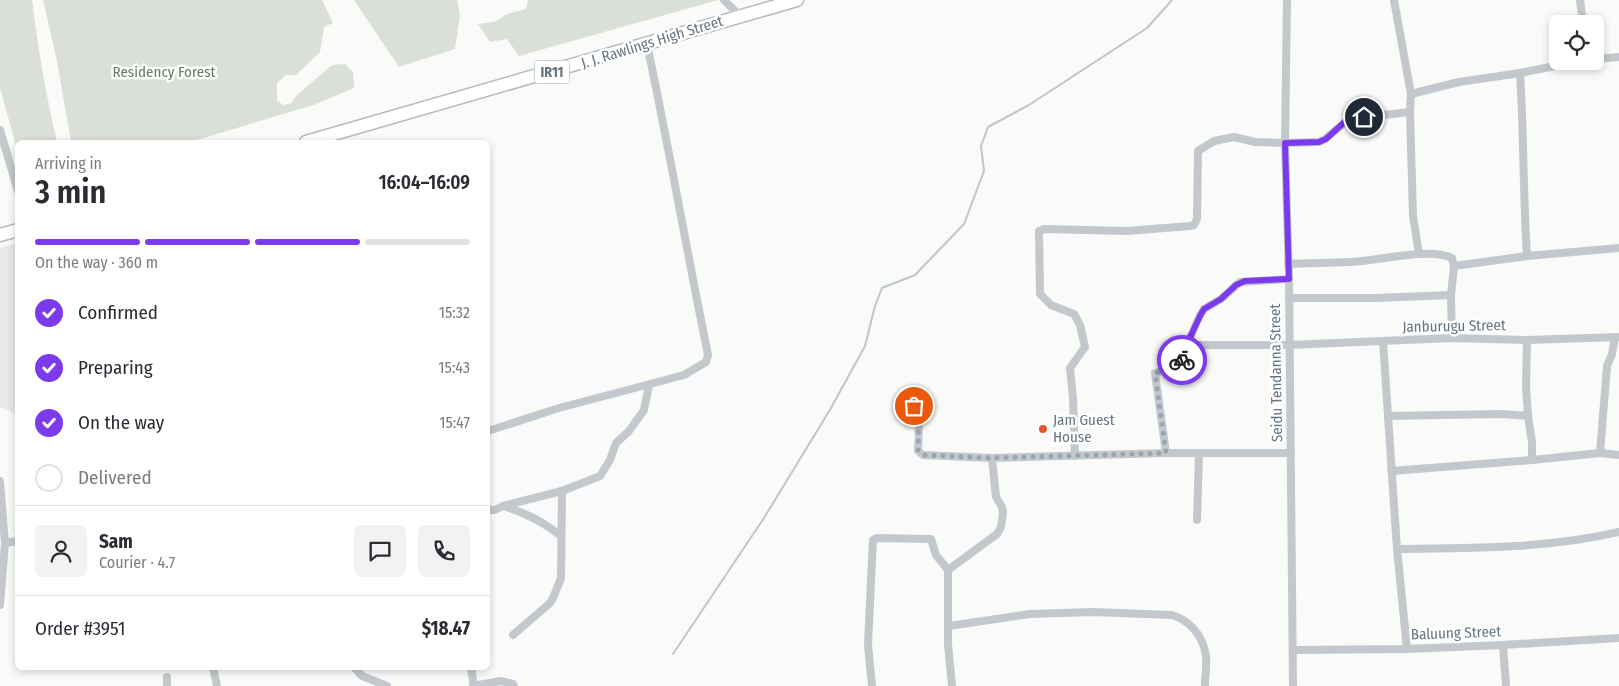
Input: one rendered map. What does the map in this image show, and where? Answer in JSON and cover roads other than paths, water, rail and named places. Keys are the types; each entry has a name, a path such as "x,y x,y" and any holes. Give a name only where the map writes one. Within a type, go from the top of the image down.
{"main road":[{"name":"J. J. Rawlings High Street","path":"313,140 797,0"},
{"path":"0,235 15,231"}],"street":[{"path":"724,0 740,16"},
{"name":"Seidu Tendanna Street","path":"1288,0 1285,143 1289,279 1293,686"},
{"path":"1394,0 1411,94 1413,216 1419,254"},
{"path":"1580,0 1582,15"},
{"path":"490,430 559,408 684,375 706,362 708,355 683,234 668,143 647,44"},
{"path":"1604,58 1619,57"},
{"path":"1411,94 1459,82 1549,67"},
{"path":"1520,73 1523,123 1523,202 1527,256"},
{"path":"1075,456 1070,368 1085,346 1080,325 1074,314 1051,305 1040,294 1039,231 1044,229 1127,231 1194,225 1197,219 1198,151 1214,141 1234,137 1256,142 1319,142 1326,139 1349,118 1410,112"},
{"path":"0,130 15,181"},
{"path":"1454,266 1527,256 1619,248"},
{"path":"1288,264 1351,262 1419,254 1446,255 1452,258 1454,266 1451,295 1452,338"},
{"path":"1166,453 1155,373 1180,366 1186,346 1204,309 1221,299 1236,285 1245,281 1289,279"},
{"path":"1289,298 1375,298 1451,295"},
{"name":"Janburugu Street","path":"1186,346 1289,345 1452,338 1526,340 1617,338"},
{"path":"1600,453 1607,366 1617,338"},
{"path":"1526,340 1526,386 1532,460"},
{"path":"1383,341 1397,549 1407,649"},
{"path":"490,510 562,490 600,476 610,460 616,443 629,431 644,410 649,385"},
{"path":"905,395 914,406 919,420 918,450 923,455 992,458 1166,453 1291,453"},
{"path":"1388,416 1501,414 1528,416"},
{"path":"1196,520 1198,453"},
{"path":"1391,471 1600,453 1619,455"},
{"path":"948,570 997,534 1001,527 1003,514 1002,507 996,497 992,458"},
{"path":"0,481 5,544 0,605"},
{"path":"513,636 550,603 561,578 562,490"},
{"path":"503,506 526,513 560,534"},
{"path":"1397,549 1522,545 1574,541 1619,532"},
{"path":"872,686 868,645 873,540 876,538 931,539 936,555 948,570 948,644 952,686"},
{"path":"5,544 15,542"},
{"path":"949,626 1030,614 1092,612 1172,615 1182,618 1196,630 1205,651 1205,686"},
{"name":"Baluung Street","path":"1293,650 1407,649 1619,638"},
{"path":"1503,645 1506,686"},
{"path":"213,670 217,686"},
{"path":"357,670 362,676 387,686"},
{"path":"471,670 473,686 501,681 514,686"},
{"path":"167,677 167,686"}],"waterway":[{"path":"673,654 764,518 831,408 865,346 875,306 882,288 915,275 964,224 984,171 981,146 988,127 1029,105 1147,28 1172,0"}],"place":[{"name":"Jam Guest House","path":"1043,429"}],"park label":[{"name":"Residency Forest","path":"164,72"}]}
